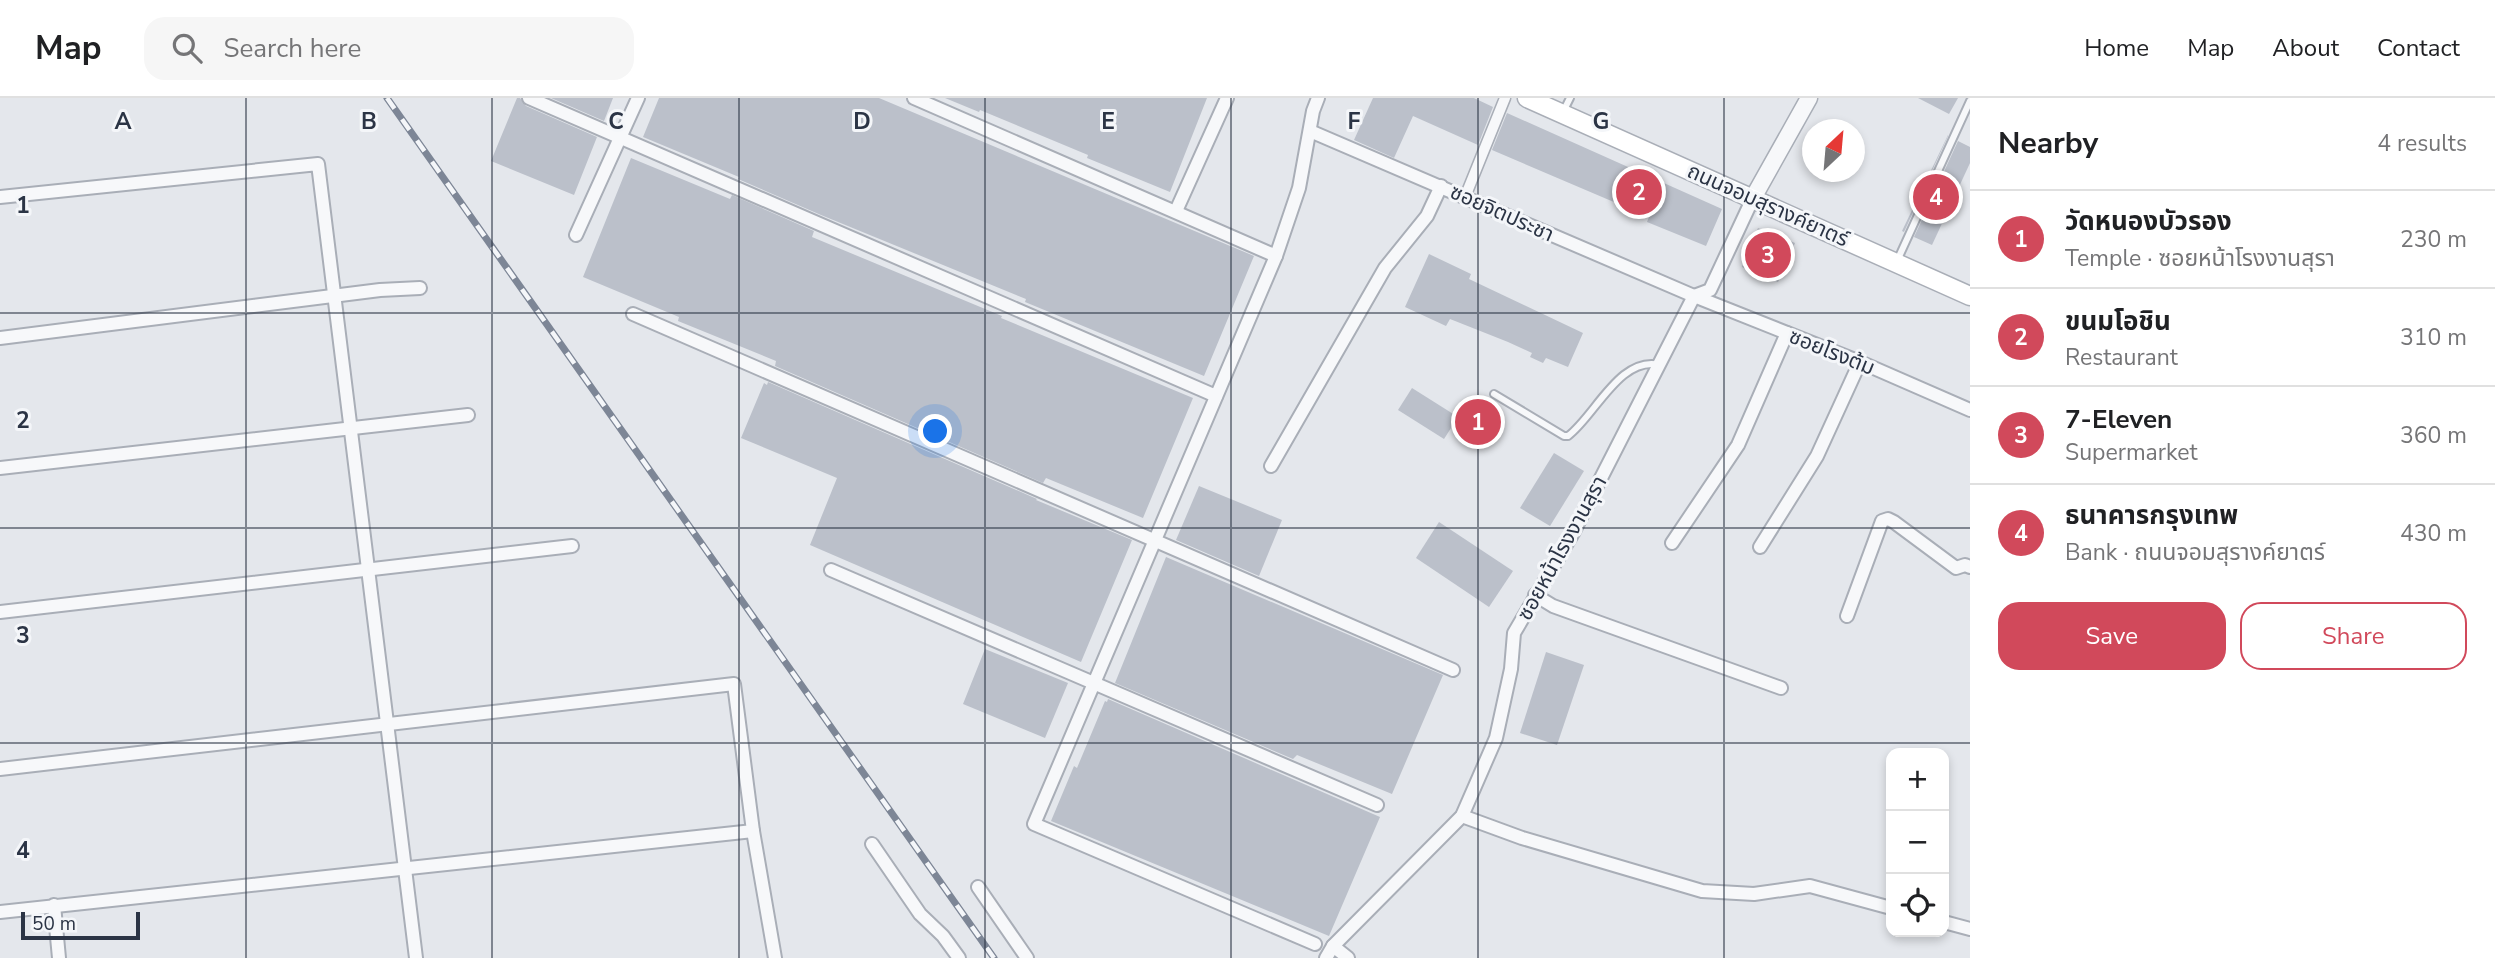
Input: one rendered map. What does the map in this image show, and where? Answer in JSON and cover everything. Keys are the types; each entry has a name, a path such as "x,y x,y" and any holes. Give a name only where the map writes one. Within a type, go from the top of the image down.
{"main road":[{"name":"ถนนจอมสุรางค์ยาตร์","path":"1527,98 1566,106 1753,198 1969,292"}],"street":[{"path":"529,98 1216,396"},
{"path":"576,235 638,98"},
{"path":"914,98 1276,256"},
{"path":"1176,211 1227,98"},
{"path":"1315,944 1034,824 1276,256 1299,188 1313,111 1318,98"},
{"path":"1465,197 1505,98"},
{"path":"1753,198 1809,98"},
{"name":"ซอยจิตประชา","path":"1310,131 1694,296"},
{"path":"0,197 318,164 416,958"},
{"path":"1271,466 1385,268 1427,216 1441,186"},
{"name":"ซอยหน้าโรงงานสุรา","path":"1326,958 1333,946 1462,816 1496,738 1511,669 1514,633 1573,533 1694,296 1710,290 1753,198"},
{"path":"0,338 380,290 420,288"},
{"name":"ซอยโรงต้ม","path":"1694,296 1860,362 1970,410"},
{"path":"633,314 1453,670"},
{"path":"1672,543 1738,445 1787,333"},
{"path":"1760,547 1817,456 1860,362"},
{"path":"0,468 468,415"},
{"path":"1847,616 1882,521 1888,519 1894,522 1956,568 1965,565 1970,567"},
{"path":"0,612 572,546"},
{"path":"831,570 1377,805"},
{"path":"1535,596 1553,606 1781,688"},
{"path":"0,769 734,684 753,831 775,958"},
{"path":"1462,816 1522,838 1702,891 1754,894 1810,886 1886,907"},
{"path":"0,912 753,831"},
{"path":"872,844 920,914 943,936 959,958"},
{"path":"978,887 1027,958"},
{"path":"54,905 59,958"},
{"path":"1949,923 1970,929"},
{"path":"1333,946 1348,958"}],"lane":[{"path":"1896,262 1970,101"},
{"path":"1494,394 1568,436 1621,376 1639,366 1650,363 1660,365"}],"building":[{"path":"517,98 526,106 597,137 574,195 491,161"},
{"path":"551,98 613,98 604,121"},
{"path":"659,98 879,98 1254,256 1204,376 643,137"},
{"path":"945,98 1207,98 1170,192 1087,158 1088,155"},
{"path":"1373,98 1474,98 1493,107 1478,145 1413,116 1394,158 1354,140"},
{"path":"1918,98 1958,98 1949,114"},
{"path":"1507,113 1722,209 1706,246 1647,222 1649,217 1492,150"},
{"path":"1948,135 1904,232 1902,231"},
{"path":"1958,141 1970,147 1970,163 1932,245 1914,237"},
{"path":"631,158 730,199 732,195 814,231 812,237 1193,398 1143,518 1046,478 1043,483 775,366 776,361 678,321 679,317 583,277"},
{"path":"1758,228 1795,243 1778,282 1742,267"},
{"path":"1429,254 1471,274 1469,279 1583,333 1568,367 1546,358 1543,363 1530,357 1532,353 1508,342 1450,319 1446,326 1405,307"},
{"path":"768,382 1132,540 1081,662 810,545 837,478 741,438 764,383 767,385"},
{"path":"1412,388 1458,417 1444,439 1398,410"},
{"path":"1554,453 1584,471 1550,526 1520,508"},
{"path":"1199,486 1282,520 1259,576 1176,540"},
{"path":"1439,522 1513,571 1489,607 1416,558"},
{"path":"1166,557 1443,675 1392,794 1297,755 1293,759 1115,683"},
{"path":"985,649 1068,683 1045,738 963,704"},
{"path":"1546,652 1584,665 1557,745 1520,733"},
{"path":"1108,699 1380,817 1329,936 1051,821 1074,766 1077,768"}],"railway":[{"path":"387,98 994,958"}],"place":[{"name":"ขนมโอชิน","path":"1639,192"},
{"name":"ธนาคารกรุงเทพ","path":"1936,197"},
{"name":"7-Eleven","path":"1768,255"},
{"name":"วัดหนองบัวรอง","path":"1478,422"}]}
